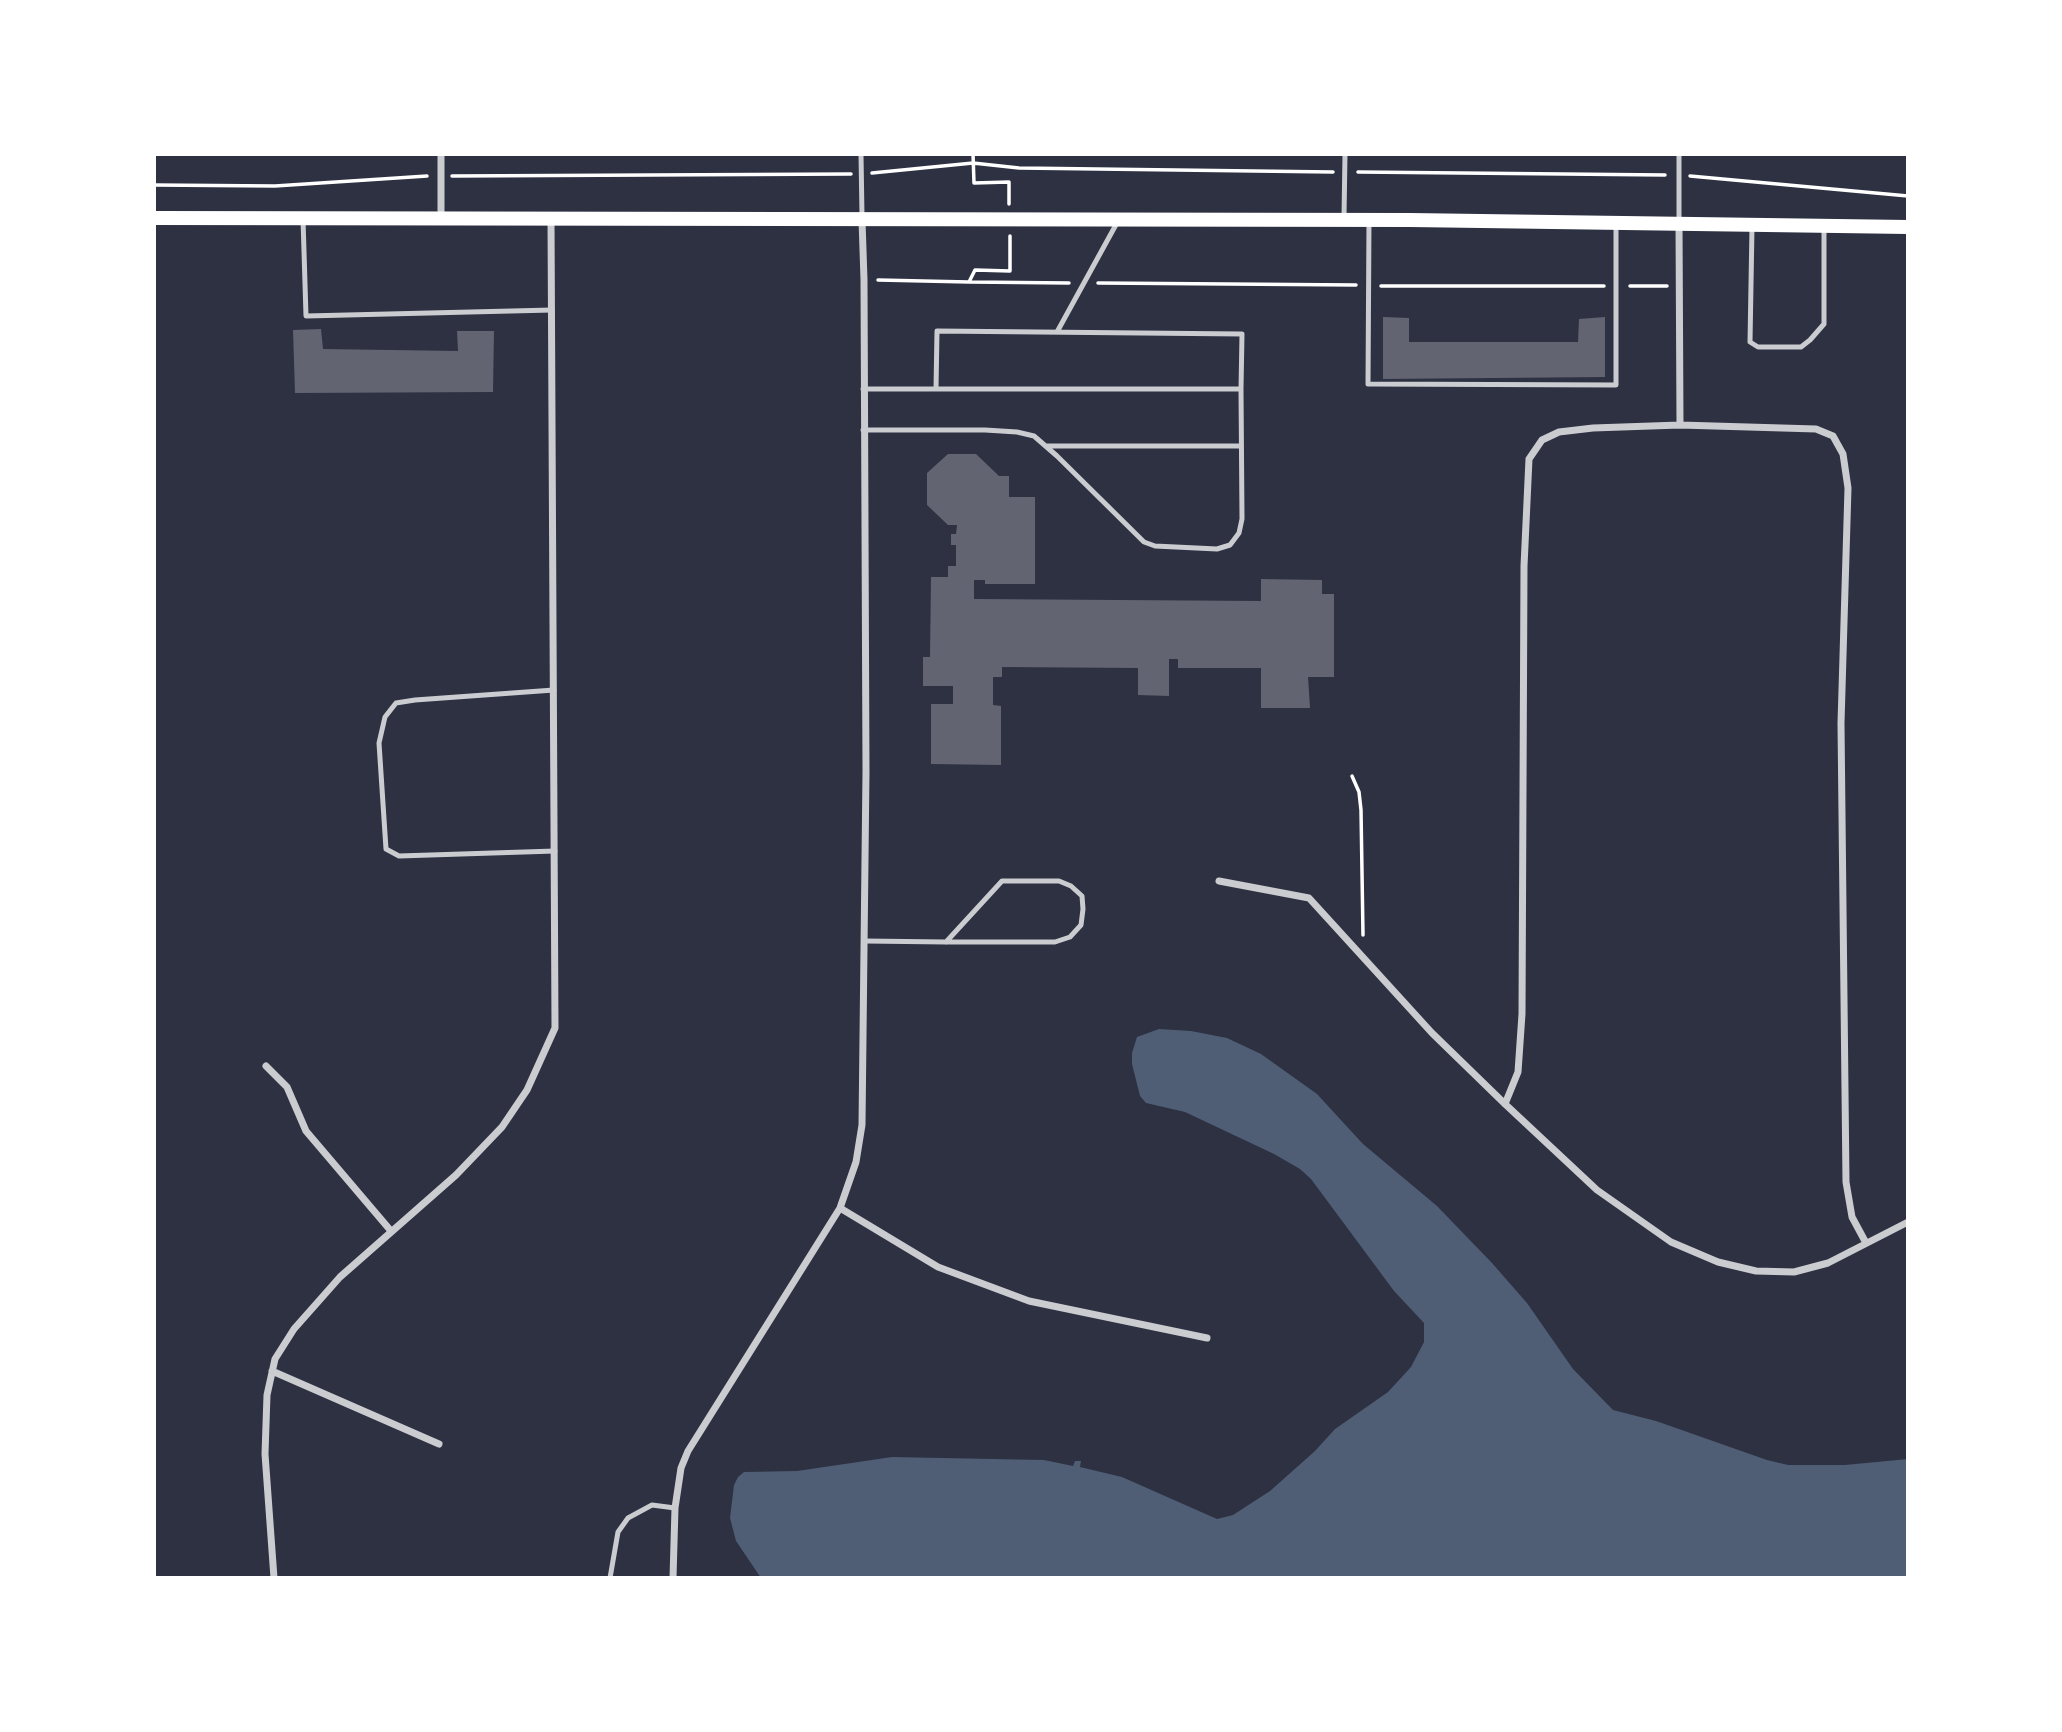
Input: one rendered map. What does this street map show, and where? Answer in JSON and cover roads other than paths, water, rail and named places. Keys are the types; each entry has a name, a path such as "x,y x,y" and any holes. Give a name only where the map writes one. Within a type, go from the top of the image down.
{"main road":[{"path":"154,218 1369,220 1908,227"}],"street":[{"path":"441,154 441,219"},
{"path":"274,1578 265,1454 267,1395 275,1359 294,1329 340,1276 456,1175 502,1127 527,1090 555,1028 551,219"},
{"path":"673,1578 675,1508 681,1468 688,1451 840,1208 856,1162 862,1125 865,941 862,220"},
{"path":"1679,223 1680,425"},
{"path":"1506,1104 1518,1072 1522,1014 1524,566 1529,459 1542,440 1559,432 1592,428 1680,425 1816,429 1833,436 1843,454 1848,488 1841,723 1846,1182 1852,1217 1866,1243"},
{"path":"1219,881 1309,898 1432,1032 1506,1104 1597,1190 1671,1242 1718,1262 1756,1271 1794,1272 1828,1263 1908,1222"},
{"path":"266,1066 287,1087 306,1131 391,1231"},
{"path":"840,1208 938,1267 997,1290 1029,1301 1207,1338"},
{"path":"272,1371 439,1444"}],"lane":[{"path":"861,154 862,220"},
{"path":"1344,221 1345,154"},
{"path":"1679,154 1679,223"},
{"path":"303,219 306,316 552,310"},
{"path":"1056,332 1118,220"},
{"path":"1369,220 1368,384 1616,385 1616,223"},
{"path":"1752,224 1750,342 1758,347 1801,347 1824,324 1824,225"},
{"path":"863,430 1017,432 1034,436 1144,542 1155,546 1217,549 1230,545 1239,533 1242,519 1242,334 937,331 936,389"},
{"path":"863,389 1241,389"},
{"path":"1046,446 1241,446"},
{"path":"554,690 396,703 384,718 379,743 386,849 399,856 555,851"},
{"path":"865,941 946,942 1055,942 1070,937 1081,925 1082,896 1072,886 1059,881 1002,881 946,942"},
{"path":"610,1578 618,1532 628,1518 652,1505 675,1508"}],"water":[{"path":"1159,1029 1191,1031 1227,1038 1261,1054 1317,1094 1363,1144 1437,1206 1492,1263 1527,1303 1573,1369 1613,1410 1656,1421 1788,1465 1845,1465 1908,1459 1908,1578 761,1578 736,1541 730,1518 734,1485 744,1472 797,1471 892,1457 1044,1460 1073,1466 1075,1461 1081,1461 1080,1467 1122,1477 1217,1519 1233,1515 1270,1491 1315,1451 1335,1429 1388,1392 1411,1367 1424,1342 1424,1323 1394,1291 1311,1179 1300,1169 1274,1154 1185,1112 1146,1103 1140,1096 1132,1053 1137,1037"}]}
